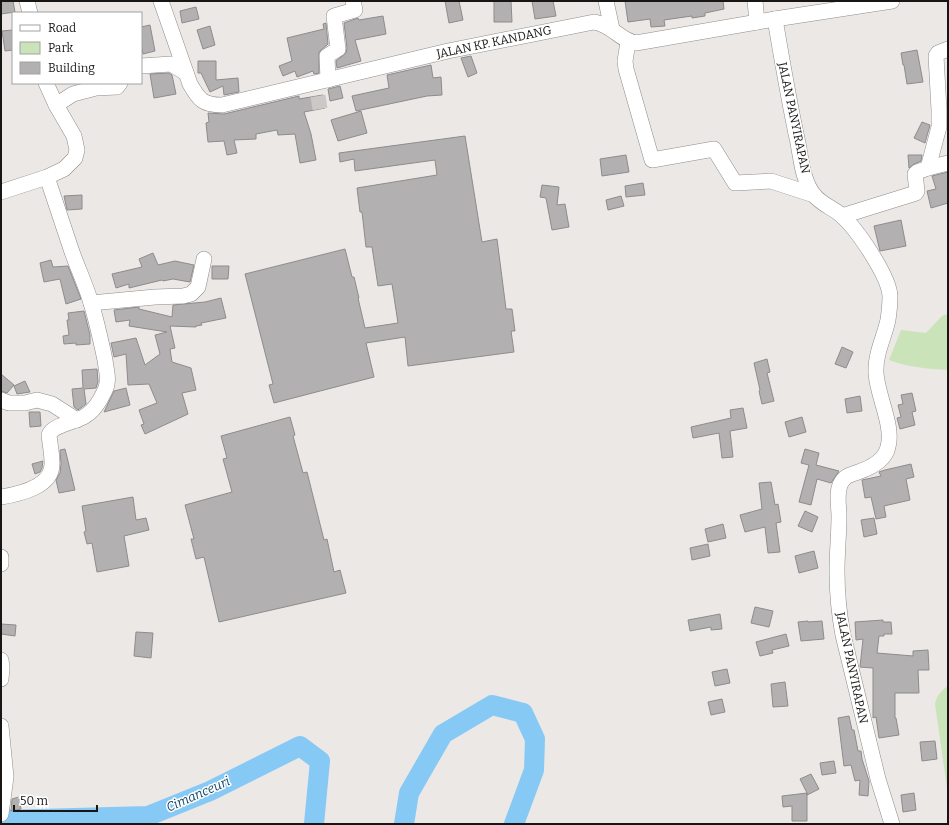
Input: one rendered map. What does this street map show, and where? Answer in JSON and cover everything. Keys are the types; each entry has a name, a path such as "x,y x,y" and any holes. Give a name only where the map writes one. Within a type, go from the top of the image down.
{"street":[{"path":"27,1 30,12"},
{"name":"JALAN KP. KANDANG","path":"161,1 190,84 204,103 211,105 222,105 320,86 448,51 594,22 602,23 612,28 628,42"},
{"path":"320,86 327,56 338,49 334,16 355,10 353,1"},
{"path":"606,1 612,28"},
{"path":"755,1 757,22"},
{"path":"814,195 771,181 735,183 714,149 652,160 626,69 625,61 628,42 636,43 892,1"},
{"name":"JALAN PANYIRAPAN","path":"775,19 787,90 799,150 808,184 814,195 842,216 864,243 883,274 890,295 888,320 880,345 876,368 879,392 889,432 889,445 886,452 876,462 858,472 848,475 842,481 839,489 838,501 837,572 843,635 878,779 892,824"},
{"path":"928,168 938,127 939,110 936,56 938,53 948,49"},
{"path":"142,66 171,64 186,73"},
{"path":"1,192 47,177 64,169 75,158 77,150 74,136 56,105 46,84"},
{"path":"56,105 73,94 96,88 117,87 119,84"},
{"path":"842,216 916,193 918,189 915,174 917,172 948,163"},
{"path":"1,497 15,495 38,486 46,479 53,464 49,435 50,431 87,415 94,407 106,387 108,378 101,339 91,303 71,250 47,177"},
{"path":"91,303 192,294 198,287 204,260"},
{"path":"1,400 9,403 25,403 37,400 45,402 52,404 77,420"},
{"path":"1,557 1,564"},
{"path":"1,660 1,679"},
{"path":"1,726 6,777 1,811"}],"green space":[{"path":"948,314 948,370 918,367 889,360 901,330 926,333 942,316"},
{"path":"948,686 948,795 935,704 937,698"}],"building":[{"path":"1,1 13,1 15,12 1,14"},
{"path":"445,1 459,1 463,20 449,23"},
{"path":"494,1 511,1 512,22 494,22"},
{"path":"532,1 553,1 556,16 535,19"},
{"path":"625,1 723,1 724,9 705,13 705,16 692,18 692,16 664,20 665,26 651,27 650,19 628,22"},
{"path":"196,7 199,19 182,23 180,11"},
{"path":"383,16 386,34 355,40 361,61 337,68 336,61 346,53 347,48 344,23 358,18 359,20"},
{"path":"326,23 328,44 319,52 319,73 314,74 313,71 297,77 295,71 283,76 279,66 292,61 287,38 324,29 323,24"},
{"path":"150,25 155,51 143,54 142,27"},
{"path":"210,26 215,45 203,49 197,30"},
{"path":"12,30 12,50 5,51 2,31"},
{"path":"917,50 923,82 907,84 901,53"},
{"path":"471,56 477,73 468,77 461,58"},
{"path":"198,61 216,61 216,80 238,78 239,92 224,95 223,86 210,92 201,73 198,73"},
{"path":"431,65 433,78 441,77 442,95 427,96 356,111 352,96 389,88 387,75"},
{"path":"169,73 172,75 176,94 154,98 150,74"},
{"path":"340,86 343,98 330,101 328,89"},
{"path":"323,95 325,108 304,112 311,134 316,160 300,163 295,134 278,135 277,130 256,134 256,139 234,140 237,153 227,155 224,141 208,142 206,123 209,122 208,113 224,114 299,96 299,99"},
{"path":"361,111 367,133 338,141 331,120"},
{"path":"922,122 930,125 925,143 914,138"},
{"path":"465,136 482,242 497,239 506,309 512,309 515,331 511,331 514,352 408,366 405,337 366,343 374,377 274,403 269,385 273,384 245,274 345,249 352,277 354,277 365,328 398,323 392,284 378,286 372,247 366,247 362,212 360,212 357,188 437,175 435,160 355,171 354,159 340,162 339,153"},
{"path":"626,155 629,172 602,176 600,159"},
{"path":"908,155 922,155 921,161 909,168"},
{"path":"948,172 948,203 931,208 927,191 936,189 932,176"},
{"path":"643,183 645,195 626,197 625,186"},
{"path":"542,185 559,187 557,205 565,204 569,227 552,230 546,198 540,197"},
{"path":"82,195 82,209 67,210 64,196"},
{"path":"621,196 624,206 608,210 606,200"},
{"path":"901,220 906,246 880,251 874,226"},
{"path":"153,253 158,265 175,261 194,265 190,282 173,279 162,280 129,288 129,284 116,288 112,274 142,267 139,259"},
{"path":"51,260 53,267 68,266 81,299 66,304 60,279 44,282 40,263"},
{"path":"212,266 229,266 228,279 212,279"},
{"path":"221,298 226,318 201,323 202,325 196,327 170,326 175,348 170,349 172,362 191,368 196,390 182,393 188,414 145,434 141,425 144,424 139,410 157,403 149,384 128,385 126,354 114,357 111,343 136,338 145,365 160,354 155,335 167,332 129,326 130,320 116,322 114,310 139,307 139,309 172,317 173,305 205,302"},
{"path":"84,311 90,335 90,344 64,344 63,336 69,335 67,320 69,320 68,313"},
{"path":"842,347 853,352 846,368 835,364"},
{"path":"767,359 770,372 767,373 774,401 762,404 754,363"},
{"path":"97,369 98,382 96,388 84,389 86,404 78,410 74,407 72,389 83,388 82,370"},
{"path":"1,374 14,385 7,393 1,391"},
{"path":"25,381 30,392 17,394 14,386"},
{"path":"126,388 130,405 104,412 114,391"},
{"path":"912,393 916,411 912,412 915,425 900,429 897,418 901,417 898,405 903,404 901,395"},
{"path":"860,396 862,411 847,413 845,399"},
{"path":"743,408 747,428 730,431 733,457 722,458 719,433 693,438 691,427 731,418 730,410"},
{"path":"29,412 40,412 41,426 30,427"},
{"path":"290,417 295,435 293,436 303,473 307,472 324,540 327,539 334,572 340,570 346,593 219,622 204,557 196,559 191,539 194,539 185,505 232,492 223,459 227,458 221,436"},
{"path":"802,417 806,432 789,437 785,422"},
{"path":"65,449 75,490 59,493 56,480 60,473 60,450"},
{"path":"805,449 819,453 816,465 839,471 831,483 817,479 811,505 799,502 809,465 801,463"},
{"path":"43,461 40,472 35,474 32,464"},
{"path":"911,464 914,477 906,479 910,500 884,506 886,517 876,519 871,497 865,498 862,480 881,476 879,472 885,470"},
{"path":"771,482 775,505 778,504 781,522 776,523 780,552 768,553 765,527 745,532 740,515 762,509 759,483"},
{"path":"133,497 136,520 146,518 149,530 124,536 129,566 97,572 92,543 87,544 84,532 86,531 82,506"},
{"path":"805,511 818,517 812,532 798,526"},
{"path":"874,518 877,534 864,537 861,520"},
{"path":"723,524 726,538 708,542 705,529"},
{"path":"708,544 710,556 692,560 690,548"},
{"path":"814,551 818,568 799,573 795,556"},
{"path":"755,607 773,611 769,627 751,623"},
{"path":"720,614 722,629 711,630 711,627 690,631 688,620"},
{"path":"883,620 883,622 891,622 892,634 884,634 884,636 879,636 877,653 913,656 913,651 928,650 929,670 918,670 919,693 895,693 895,718 899,735 879,738 876,717 873,718 873,668 860,667 863,639 856,640 855,622"},
{"path":"822,621 824,639 801,641 798,622"},
{"path":"1,624 16,625 15,636 1,634"},
{"path":"136,632 153,633 151,658 134,656"},
{"path":"786,634 789,646 772,650 773,653 760,656 756,642"},
{"path":"727,669 730,683 715,686 712,672"},
{"path":"785,682 788,706 773,707 771,684"},
{"path":"722,699 725,712 711,715 708,702"},
{"path":"849,716 852,730 854,730 858,751 861,751 869,781 868,796 859,795 860,780 855,781 851,765 844,766 838,718"},
{"path":"935,741 937,759 922,761 920,742"},
{"path":"834,761 836,773 822,775 820,763"},
{"path":"811,774 819,789 807,795 807,821 792,821 792,806 783,807 782,796 807,793 800,779"},
{"path":"914,793 916,810 903,812 901,795"},
{"path":"19,797 21,809 11,811 12,799"}],"waterway":[{"name":"Cimanceuri","path":"404,824 409,793 443,734 492,705 523,713 535,739 534,770 514,824"},
{"name":"Cimanceuri","path":"1,820 148,816 210,791 300,746 320,761 314,824"}],"tunnel":[{"path":"318,96 320,109"}]}
